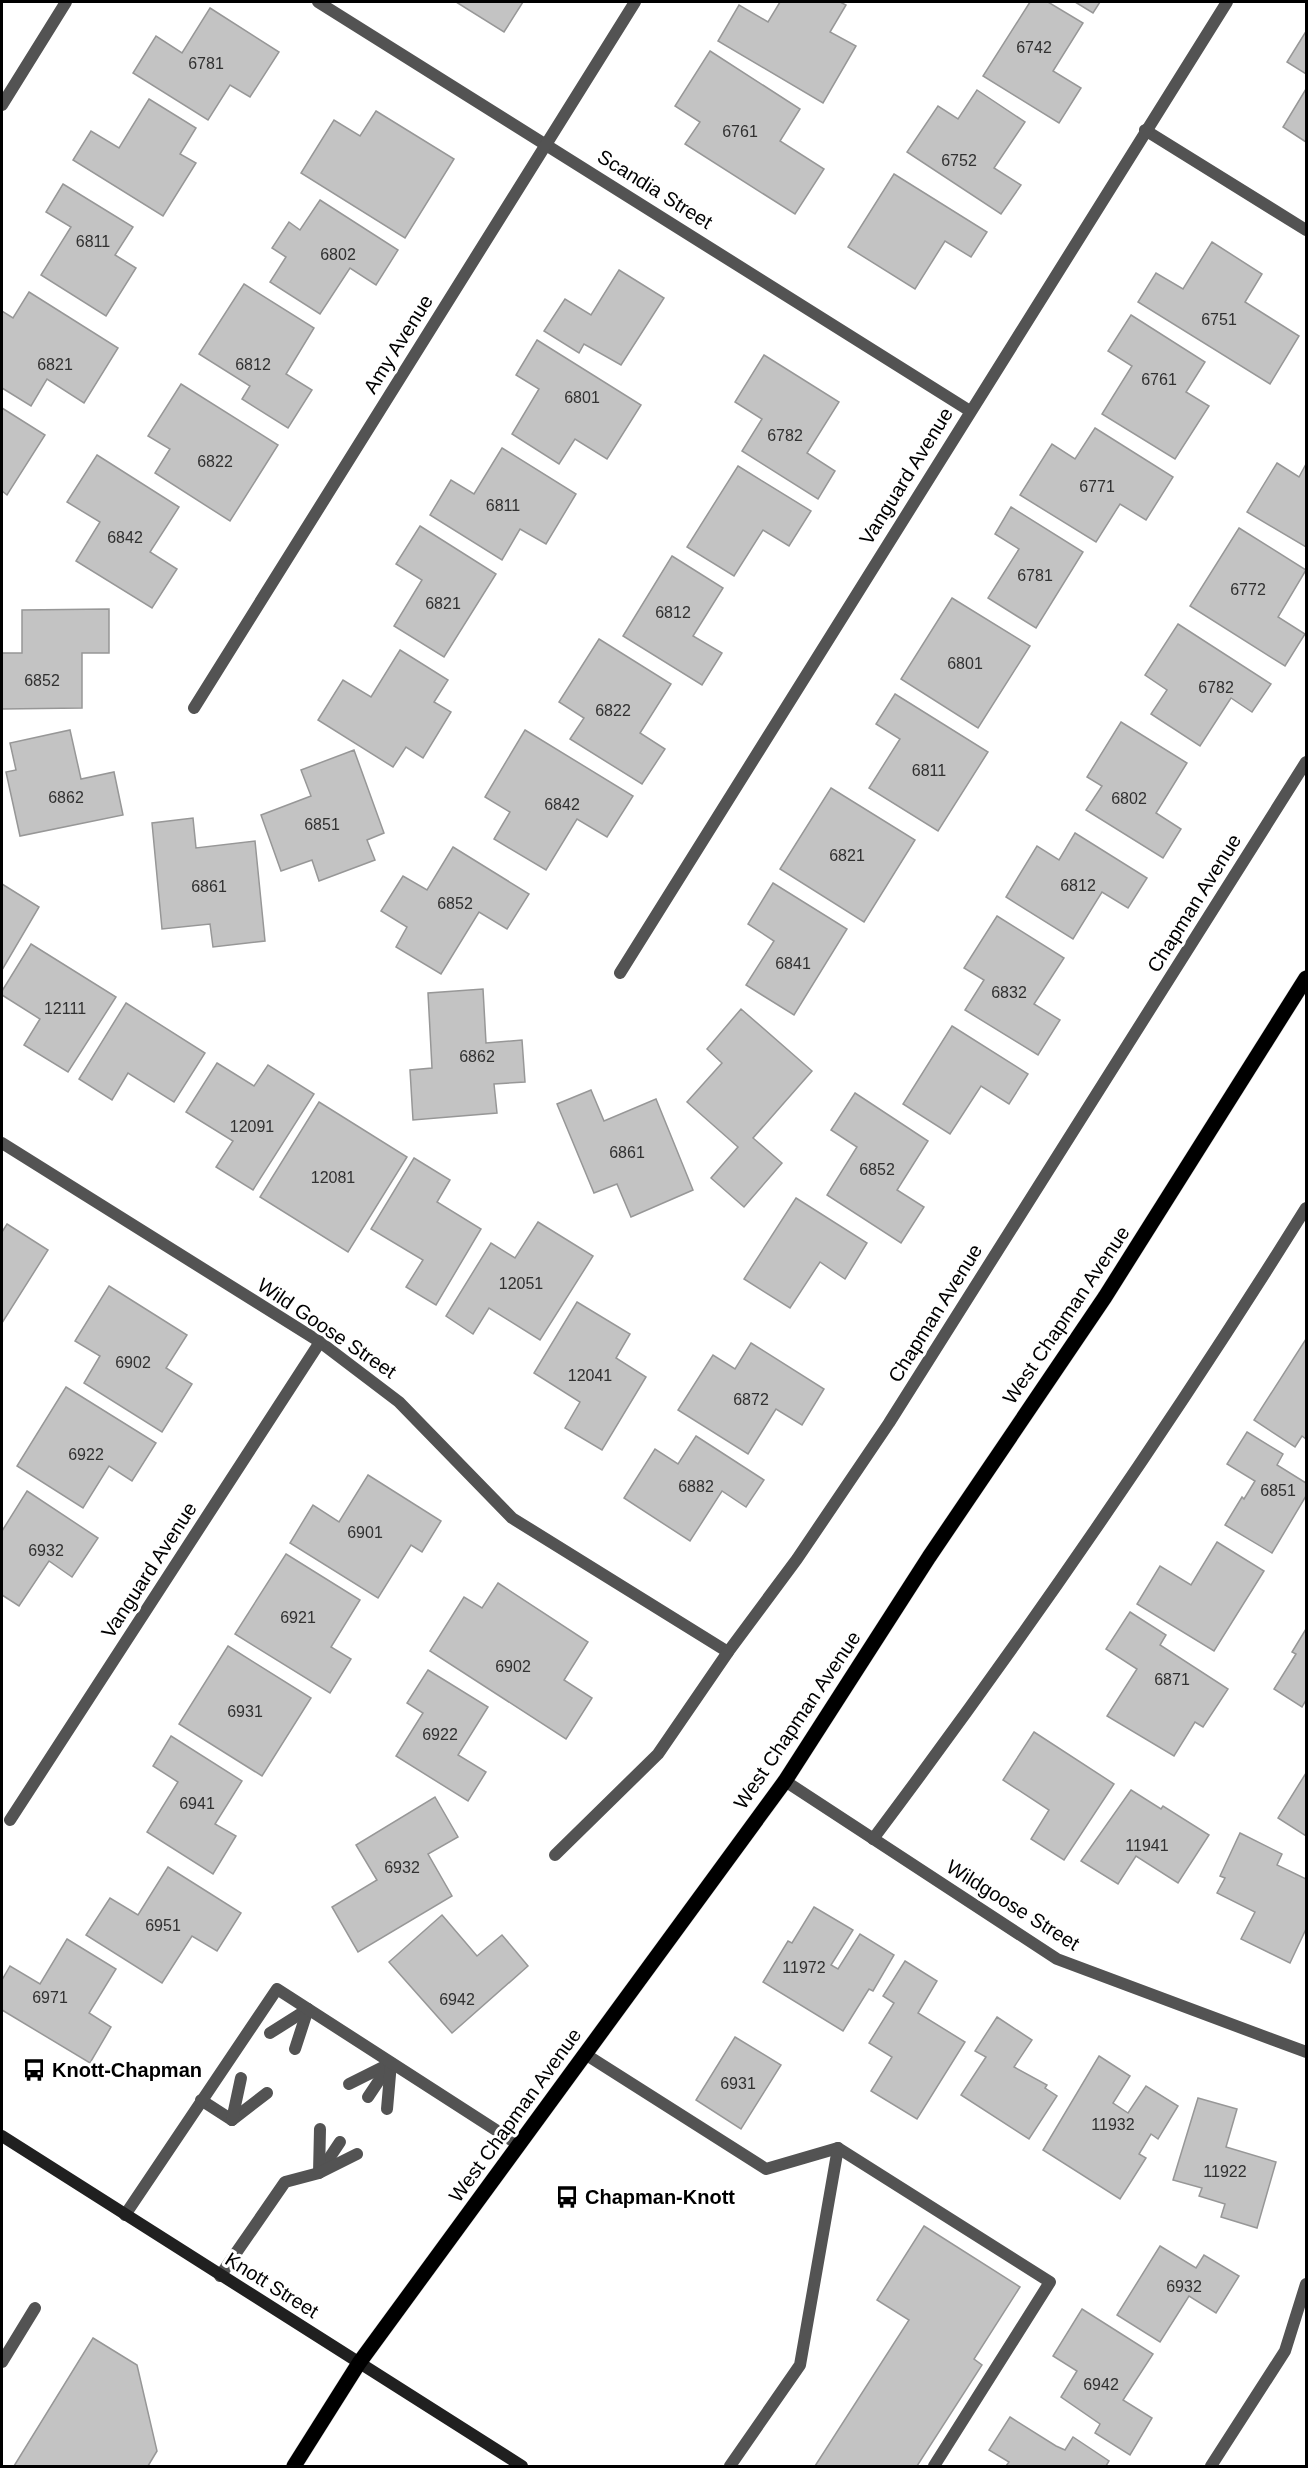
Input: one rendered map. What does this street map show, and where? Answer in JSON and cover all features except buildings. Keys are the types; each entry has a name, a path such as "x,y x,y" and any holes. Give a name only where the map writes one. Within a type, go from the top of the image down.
{"main road":[{"name":"West Chapman Avenue","path":"294,2466 359,2363 784,1781 929,1557 1105,1298 1306,978"},
{"name":"Knott Street","path":"2,2136 522,2466"}],"street":[{"path":"2,105 66,2"},
{"name":"Scandia Street","path":"318,2 547,143 970,411"},
{"name":"Amy Avenue","path":"194,708 635,2"},
{"name":"Vanguard Avenue","path":"620,973 1227,2"},
{"path":"1145,130 1306,230"},
{"name":"Chapman Avenue","path":"555,1854 658,1754 728,1652 797,1559 889,1423 1306,762"},
{"name":"Wild Goose Street","path":"2,1143 320,1342 399,1402 512,1518 728,1652"},
{"path":"873,1839 998,1671 1225,1337 1306,1208"},
{"name":"Vanguard Avenue","path":"10,1820 320,1342"},
{"name":"Wildgoose Street","path":"784,1781 1057,1959 1306,2052"},
{"path":"125,2215 277,1989 519,2145"},
{"path":"270,2033 308,2009"},
{"path":"295,2049 308,2009"},
{"path":"585,2054 766,2169 838,2148 1050,2282 934,2466"},
{"path":"349,2084 391,2063"},
{"path":"368,2097 391,2063"},
{"path":"387,2109 391,2063"},
{"path":"231,2120 241,2078"},
{"path":"231,2120 267,2093"},
{"path":"201,2100 231,2120"},
{"path":"320,2129 320,2173"},
{"path":"320,2173 340,2142"},
{"path":"730,2466 800,2365 838,2148"},
{"path":"220,2276 285,2182 320,2173 357,2154"},
{"path":"1211,2466 1285,2351 1306,2284"},
{"path":"2,2362 35,2308"}],"place":[{"name":"Knott-Chapman","path":"34,2070"},
{"name":"Chapman-Knott","path":"567,2197"}]}
